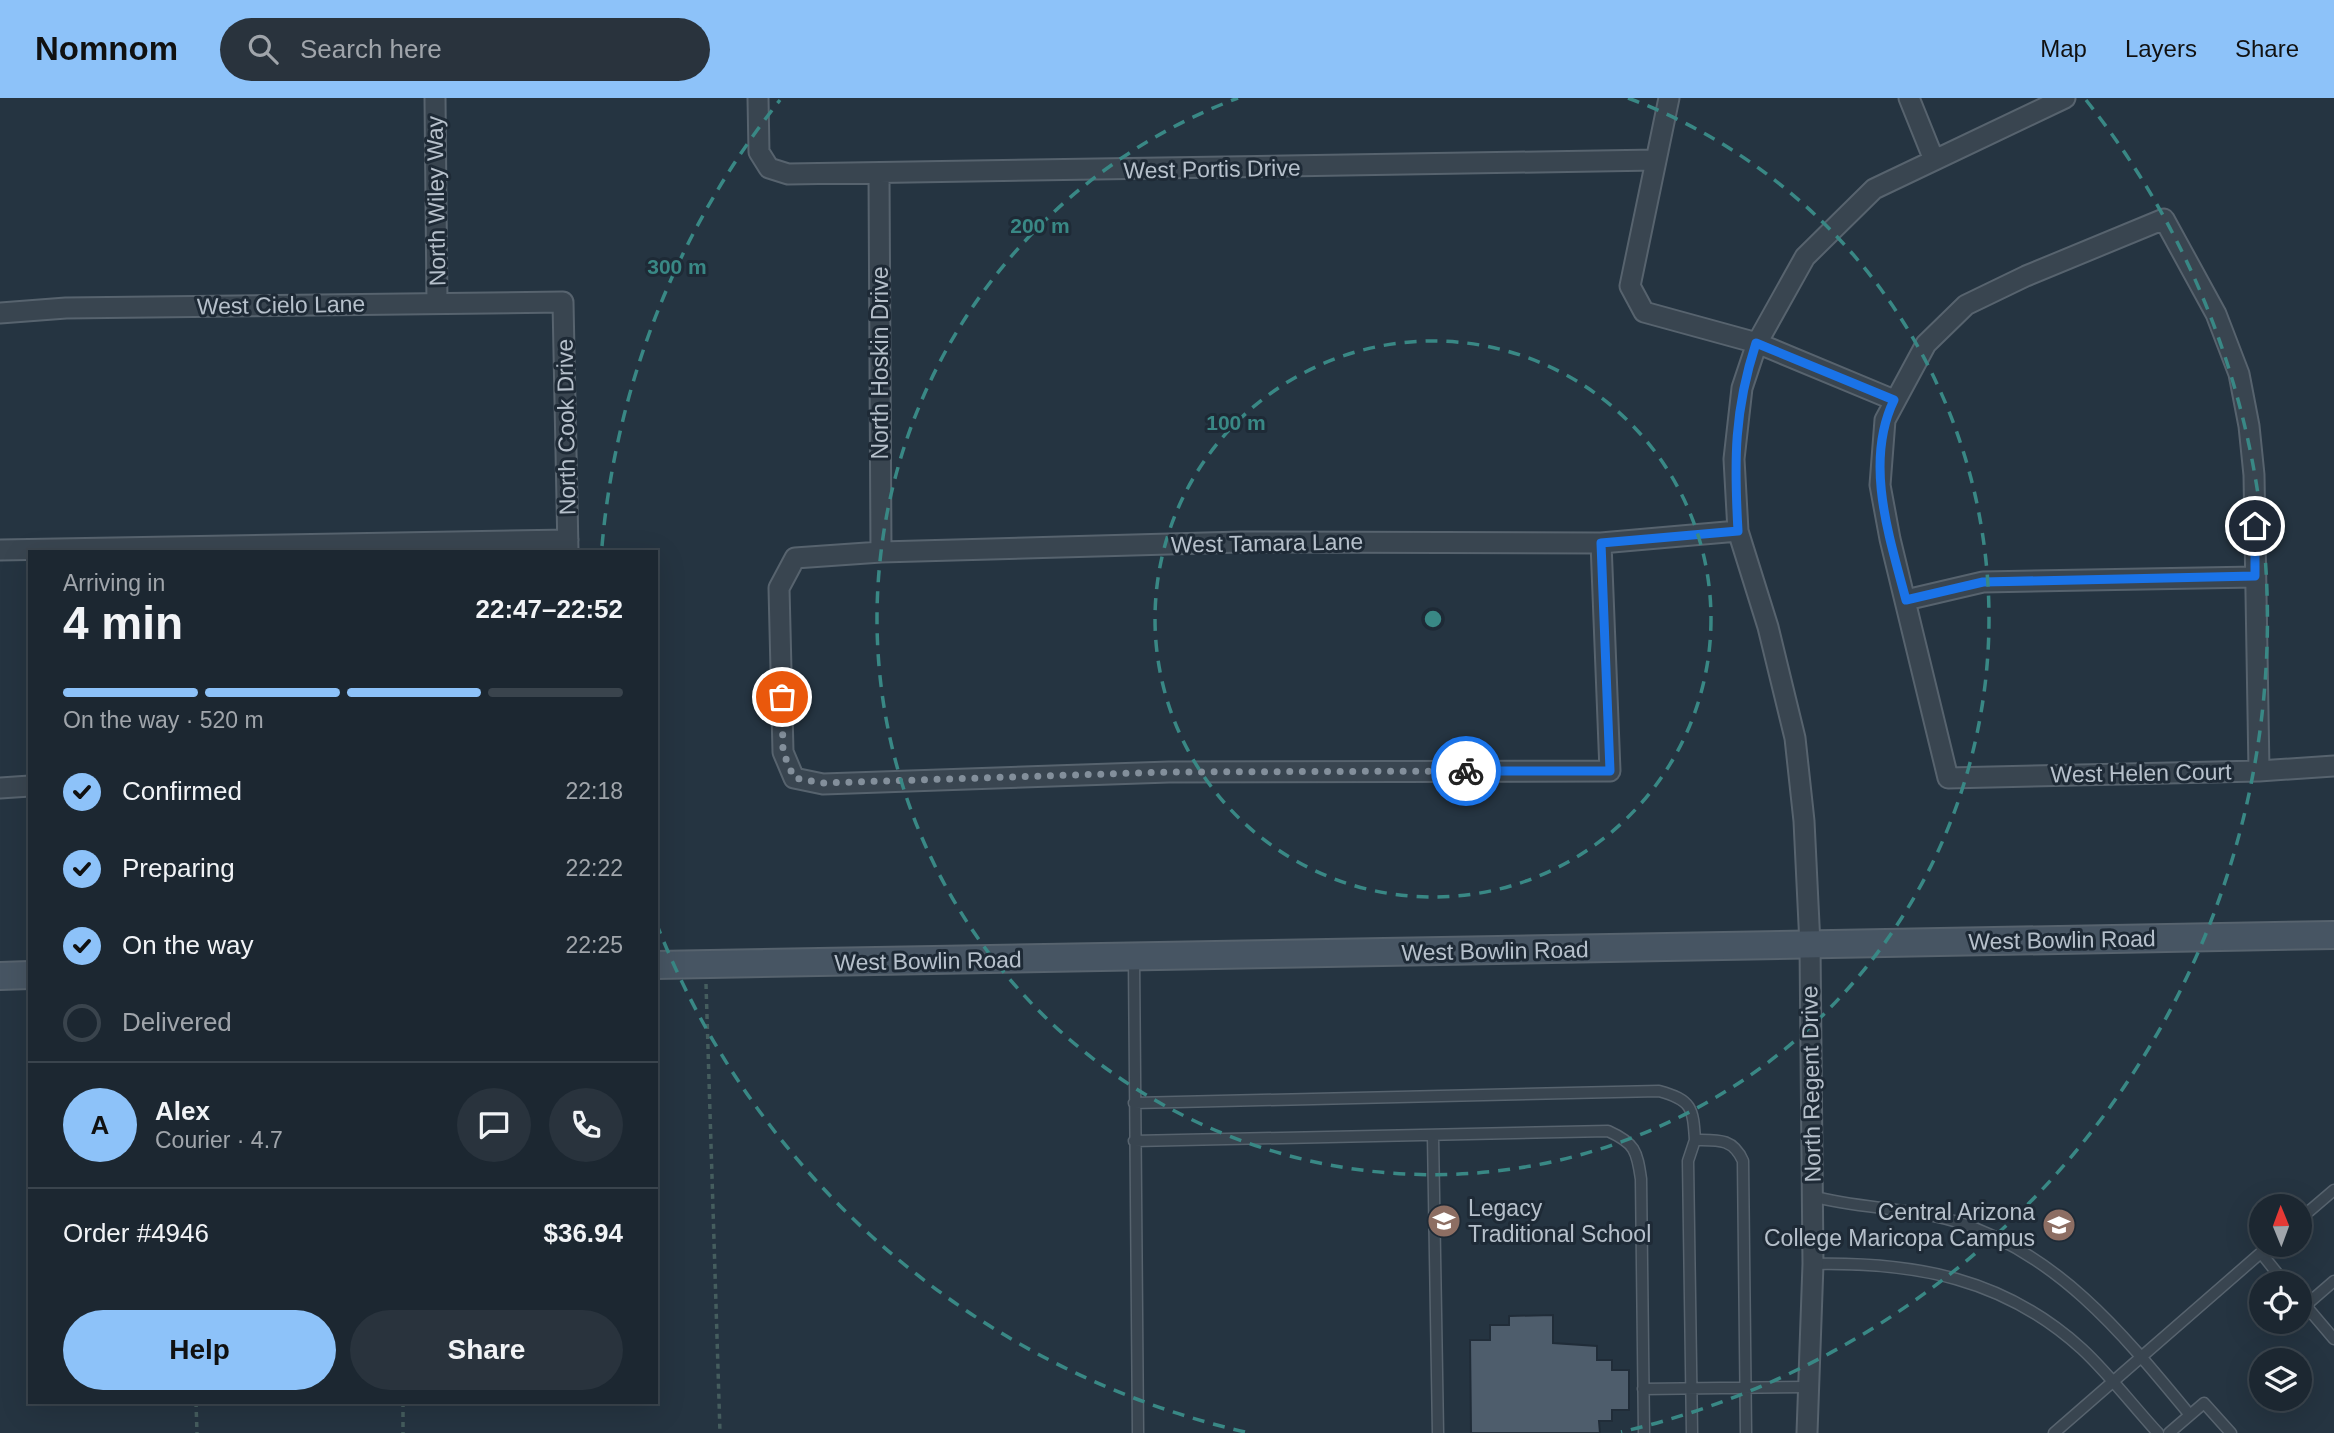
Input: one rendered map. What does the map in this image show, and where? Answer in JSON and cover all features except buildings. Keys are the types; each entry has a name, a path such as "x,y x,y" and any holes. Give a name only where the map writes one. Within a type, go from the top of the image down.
{"street":[{"name":"North Wiley Way","path":"435,98 437,303"},
{"name":"West Portis Drive","path":"758,98 759,152 769,169 788,174 879,175 1656,160"},
{"path":"1669,98 1630,286 1644,312 1756,343 1894,400"},
{"path":"1909,98 1934,160"},
{"name":"North Regent Drive","path":"1807,1433 1813,1264 1810,945 1804,821 1795,738 1768,627 1738,531 1734,459 1742,388 1756,343 1805,257 1874,189 2065,98"},
{"name":"North Hoskin Drive","path":"879,175 881,552"},
{"path":"2255,576 1983,582 1906,600 1880,485 1885,419 1926,344 1965,305 2026,276 2164,219 2216,313 2239,374 2254,475 2259,771"},
{"name":"West Cielo Lane","path":"0,313 66,308 563,302"},
{"name":"North Cook Drive","path":"563,302 568,546"},
{"name":"West Tamara Lane","path":"1601,543 1610,771 1169,772 822,783 794,778 783,752 779,588 796,558 881,552 1241,542 1601,543 1738,531"},
{"path":"0,550 568,546"},
{"name":"West Helen Court","path":"1906,600 1948,778 2259,771 2334,766"},
{"path":"0,788 28,786"},
{"name":"West Bowlin Road","path":"658,965 2334,935"},
{"path":"0,976 28,975"}],"lane":[{"path":"1134,958 1138,1433"},
{"path":"1134,1103 1659,1091 1682,1097 1693,1113 1695,1140 1688,1161 1692,1433"},
{"path":"1134,1141 1608,1131 1628,1140 1637,1156 1641,1179 1644,1433"},
{"path":"1433,1136 1438,1433"},
{"path":"1695,1140 1724,1140 1737,1147 1743,1161 1746,1433"},
{"path":"2312,1209 2334,1190"},
{"path":"1812,1196 1846,1205 1924,1213 1985,1232 2026,1253 2071,1284 2141,1356 2190,1415"},
{"path":"2054,1433 2256,1257"},
{"path":"2263,1257 2275,1271"},
{"path":"1813,1264 1895,1265 1927,1270 1988,1289 2037,1314 2062,1332 2084,1351 2158,1433"},
{"path":"2312,1296 2334,1282"},
{"path":"2312,1314 2334,1339"},
{"path":"1643,1390 1807,1387"},
{"path":"2169,1433 2204,1402 2231,1433"}],"path":[{"path":"705,964 720,1433"},
{"path":"196,1404 197,1433"},
{"path":"403,1404 403,1433"}],"way so far":[{"path":"782,697 783,752 794,778 822,783 1169,772 1466,771"}],"place":[{"name":"Legacy Traditional School","path":"1444,1221"},
{"name":"Central Arizona College Maricopa Campus","path":"2059,1225"}],"route":[{"path":"1466,771 1610,771 1601,543 1738,531 1734,459 1742,388 1756,343 1894,400 1885,419 1880,485 1890,539 1906,600 1983,582 2255,576 2255,526"}]}
